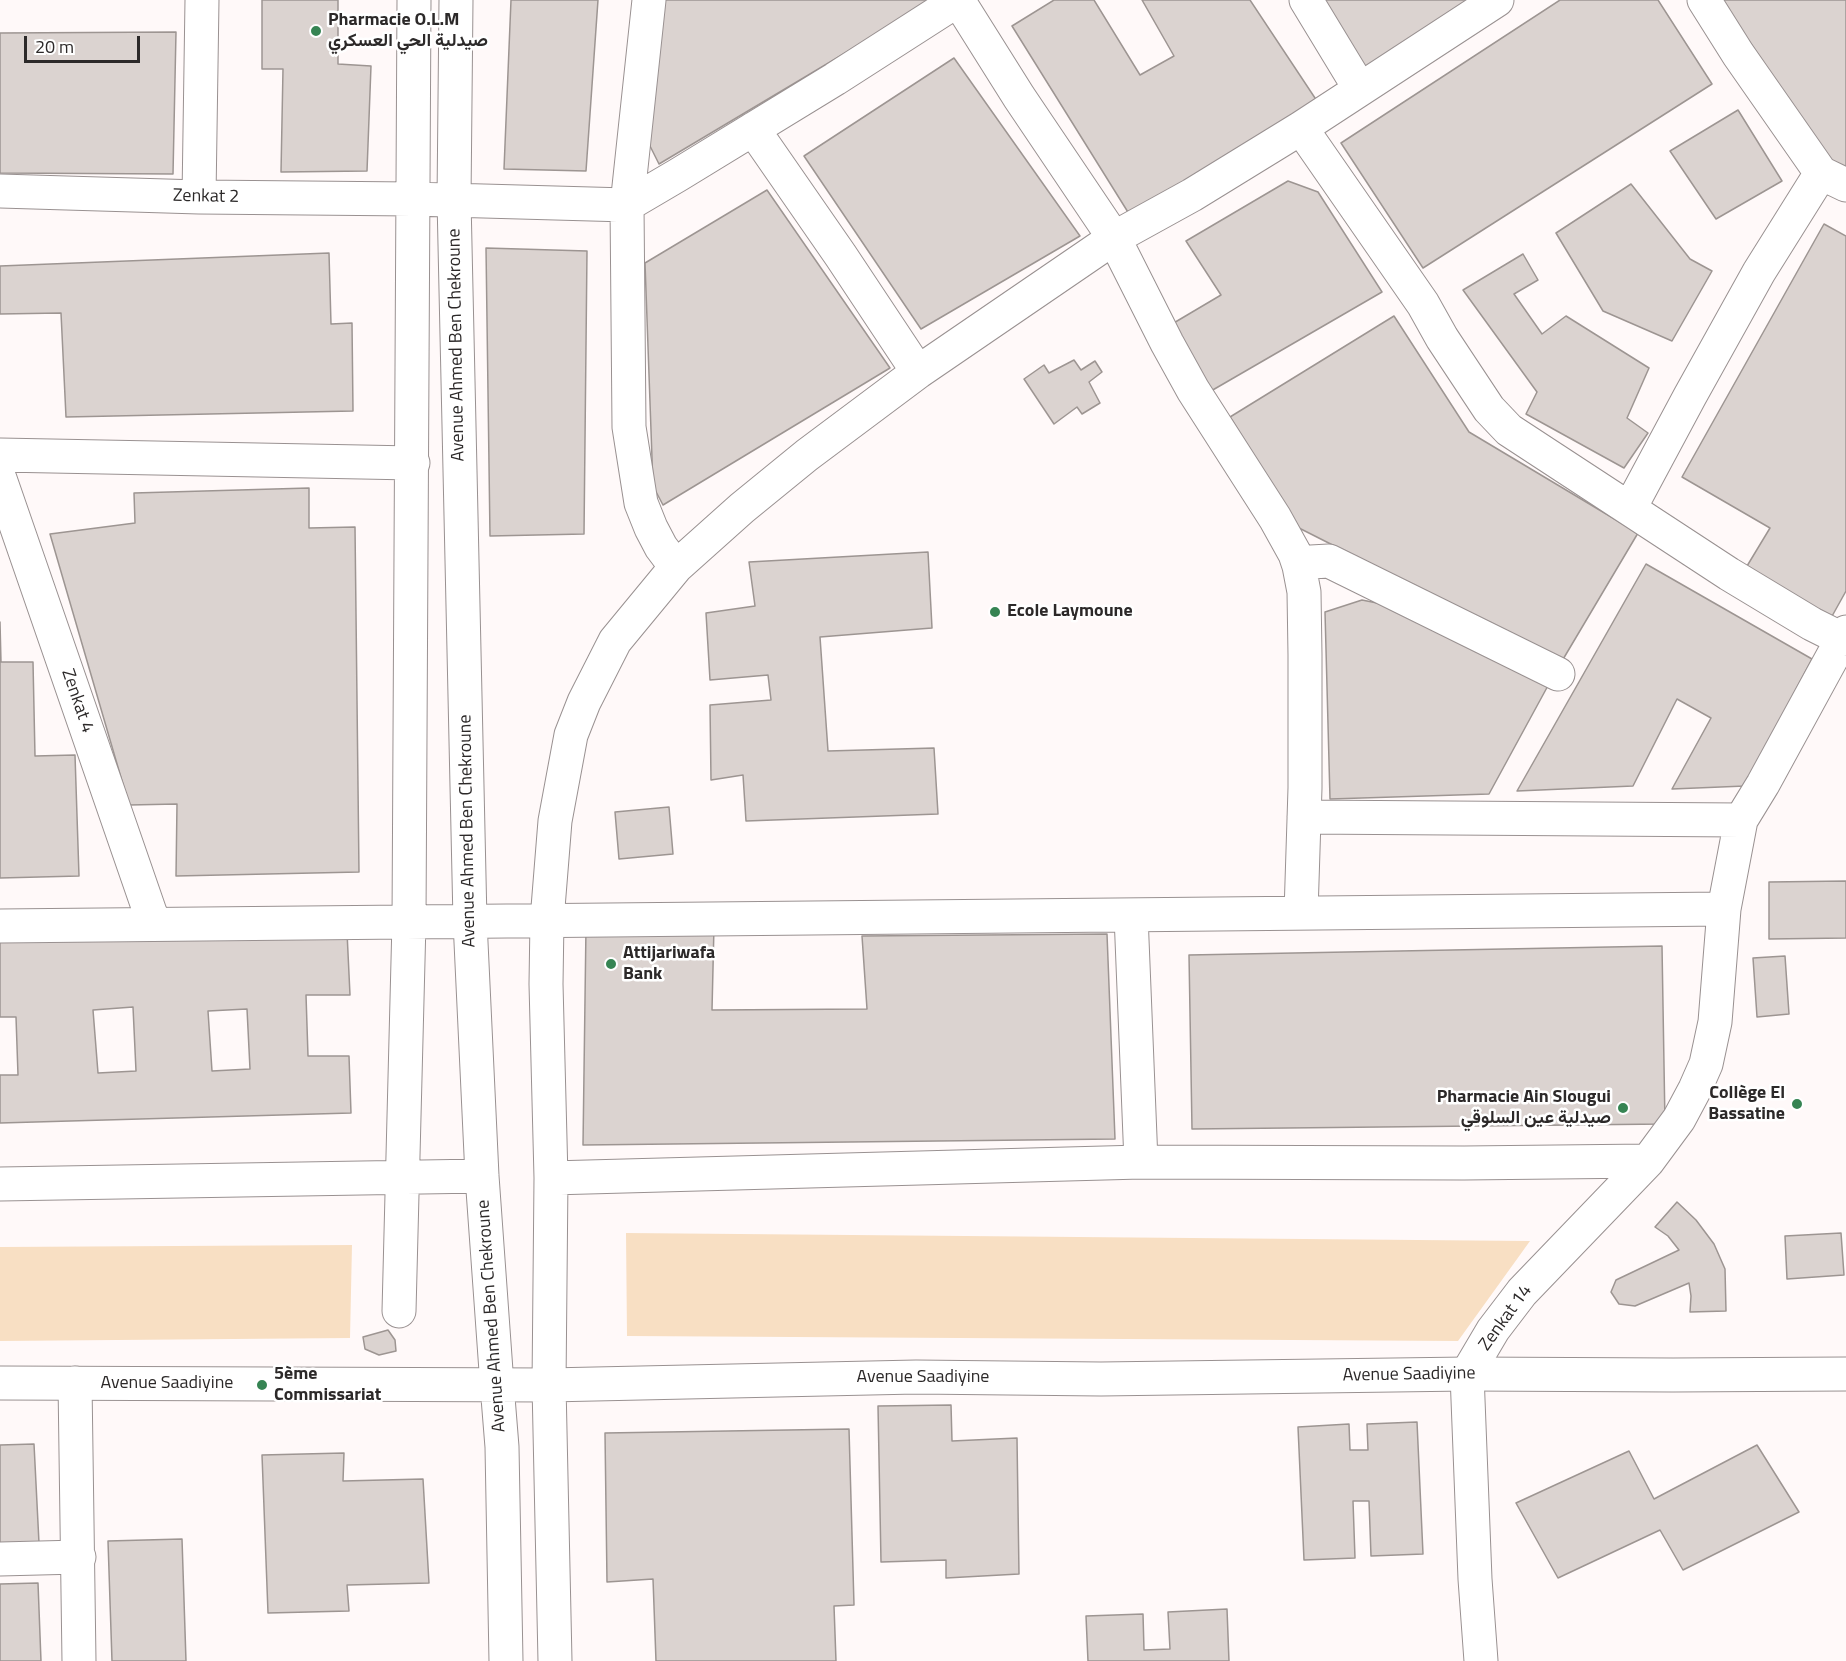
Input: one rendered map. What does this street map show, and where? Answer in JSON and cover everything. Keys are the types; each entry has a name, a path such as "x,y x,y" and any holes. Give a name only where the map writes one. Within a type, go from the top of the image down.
{"street":[{"path":"199,197 202,0"},
{"path":"399,1311 409,922 414,0"},
{"name":"Avenue Ahmed Ben Chekroune","path":"456,0 454,200 470,921 482,1176 502,1447 506,1661"},
{"path":"649,0 627,205 630,437 642,503 651,528 676,567"},
{"path":"627,205 678,176 958,0 1019,97 1114,238 1192,390 1295,554 1304,592 1304,817 1301,914"},
{"path":"1306,0 1360,89"},
{"path":"555,1661 549,1385 551,1178 546,984 547,920 555,821 572,735 584,702 615,641 676,567 742,508 807,455 918,372 1114,238 1192,195 1301,128 1497,0"},
{"path":"1629,508 1748,291 1834,179 1738,54 1704,0"},
{"path":"1301,128 1423,304 1442,338 1489,409 1509,430 1729,574 1812,624 1844,636 1741,820 1304,817"},
{"path":"753,129 918,372"},
{"name":"Zenkat 2","path":"0,191 627,205"},
{"path":"0,455 413,463"},
{"name":"Zenkat 4","path":"0,478 154,924"},
{"path":"1299,566 1311,562 1329,561 1558,674"},
{"name":"Zenkat 14","path":"1467,1374 1493,1330 1522,1292 1648,1161 1679,1119 1695,1089 1706,1064 1715,1022 1724,909 1741,820"},
{"path":"0,926 1724,909"},
{"path":"1131,915 1141,1162"},
{"path":"551,1178 1141,1162 1648,1161"},
{"path":"0,1184 482,1176"},
{"path":"1467,1374 1475,1579 1481,1661"},
{"name":"Avenue Saadiyine","path":"0,1383 549,1385 916,1377 1101,1380 1467,1374 1846,1374"},
{"path":"75,1383 79,1661"},
{"path":"0,1559 79,1557"}],"shaded area":[{"path":"626,1233 1530,1241 1458,1341 627,1336"},
{"path":"352,1245 350,1338 0,1341 0,1247"}],"building":[{"path":"262,0 338,0 338,64 371,66 367,171 281,172 283,69 262,69"},
{"path":"511,0 598,0 586,171 504,169"},
{"path":"664,0 934,0 659,164 647,140"},
{"path":"1054,0 1094,0 1140,75 1174,56 1142,0 1250,0 1317,101 1131,217 1012,26"},
{"path":"1323,0 1474,0 1363,70"},
{"path":"1560,0 1658,0 1712,84 1423,268 1341,143"},
{"path":"1721,0 1846,0 1846,174 1836,169"},
{"path":"176,32 173,174 0,173 0,33"},
{"path":"954,58 1080,236 921,329 804,156"},
{"path":"1738,110 1782,181 1716,219 1670,151"},
{"path":"1288,181 1318,192 1382,292 1211,391 1172,324 1221,295 1186,241"},
{"path":"1631,184 1690,259 1712,271 1672,341 1603,311 1556,233"},
{"path":"767,190 890,368 663,505 653,486 645,263"},
{"path":"1824,224 1846,236 1846,591 1831,618 1744,571 1770,528 1682,477"},
{"path":"486,248 587,251 584,534 490,536"},
{"path":"329,253 331,324 352,323 353,411 66,417 61,313 0,314 0,266"},
{"path":"1523,254 1538,280 1514,294 1542,334 1566,316 1649,368 1627,418 1648,433 1624,468 1526,414 1537,392 1463,290"},
{"path":"1394,316 1469,432 1638,533 1562,661 1299,528 1230,417"},
{"path":"1074,360 1081,370 1095,361 1102,372 1089,382 1100,403 1082,414 1077,407 1054,424 1024,379 1044,365 1049,373"},
{"path":"309,488 309,528 355,527 359,872 176,876 177,804 129,805 50,534 135,523 134,493"},
{"path":"928,552 932,628 820,637 828,751 934,748 938,814 746,821 743,775 711,780 710,705 771,700 768,675 710,680 706,613 755,606 749,562"},
{"path":"1646,564 1812,659 1745,786 1672,789 1711,718 1677,699 1633,786 1517,791"},
{"path":"1362,600 1397,607 1550,682 1489,794 1330,799 1325,612"},
{"path":"0,622 1,662 33,662 35,756 75,755 79,876 0,878"},
{"path":"669,807 673,854 619,859 615,812"},
{"path":"1846,881 1846,938 1769,939 1769,882"},
{"path":"714,926 712,1010 867,1009 862,936 1107,934 1115,1139 583,1145 586,927"},
{"path":"347,932 350,995 306,995 308,1056 349,1056 351,1113 0,1123 0,1075 18,1075 16,1017 0,1017 0,938","holes":["133,1007 136,1071 98,1073 93,1010","247,1009 250,1069 212,1071 208,1011"]},
{"path":"1662,946 1665,1124 1192,1129 1189,955"},
{"path":"1785,956 1789,1014 1757,1017 1753,958"},
{"path":"1677,1202 1696,1220 1714,1244 1725,1269 1726,1311 1690,1312 1689,1283 1635,1306 1619,1304 1611,1292 1616,1280 1679,1250 1668,1236 1655,1227"},
{"path":"1841,1233 1844,1275 1787,1279 1785,1236"},
{"path":"388,1330 395,1340 396,1351 379,1355 365,1349 363,1337"},
{"path":"951,1405 952,1441 1017,1438 1019,1574 946,1578 946,1560 881,1562 878,1406"},
{"path":"1417,1422 1423,1554 1371,1556 1369,1501 1353,1501 1355,1558 1304,1560 1298,1427 1349,1424 1350,1450 1368,1450 1367,1424"},
{"path":"849,1429 854,1605 834,1606 836,1661 656,1661 653,1579 607,1582 605,1433"},
{"path":"34,1444 39,1543 0,1544 0,1445"},
{"path":"1757,1445 1799,1512 1683,1570 1660,1530 1558,1578 1516,1503 1629,1451 1654,1499"},
{"path":"344,1453 343,1481 423,1479 429,1583 347,1585 349,1611 268,1613 262,1455"},
{"path":"182,1539 186,1661 112,1661 108,1541"},
{"path":"38,1583 41,1661 0,1661 0,1584"},
{"path":"1227,1609 1229,1661 1088,1661 1086,1616 1143,1614 1144,1650 1170,1649 1168,1612"}],"place":[{"name":"Pharmacie O.L.M صيدلية الحي العسكري","path":"316,31"},
{"name":"Ecole Laymoune","path":"995,612"},
{"name":"Attijariwafa Bank","path":"611,964"},
{"name":"Collège El Bassatine","path":"1797,1104"},
{"name":"Pharmacie Ain Slougui صيدلية عين السلوقي","path":"1623,1108"},
{"name":"5ème Commissariat","path":"262,1385"}]}
